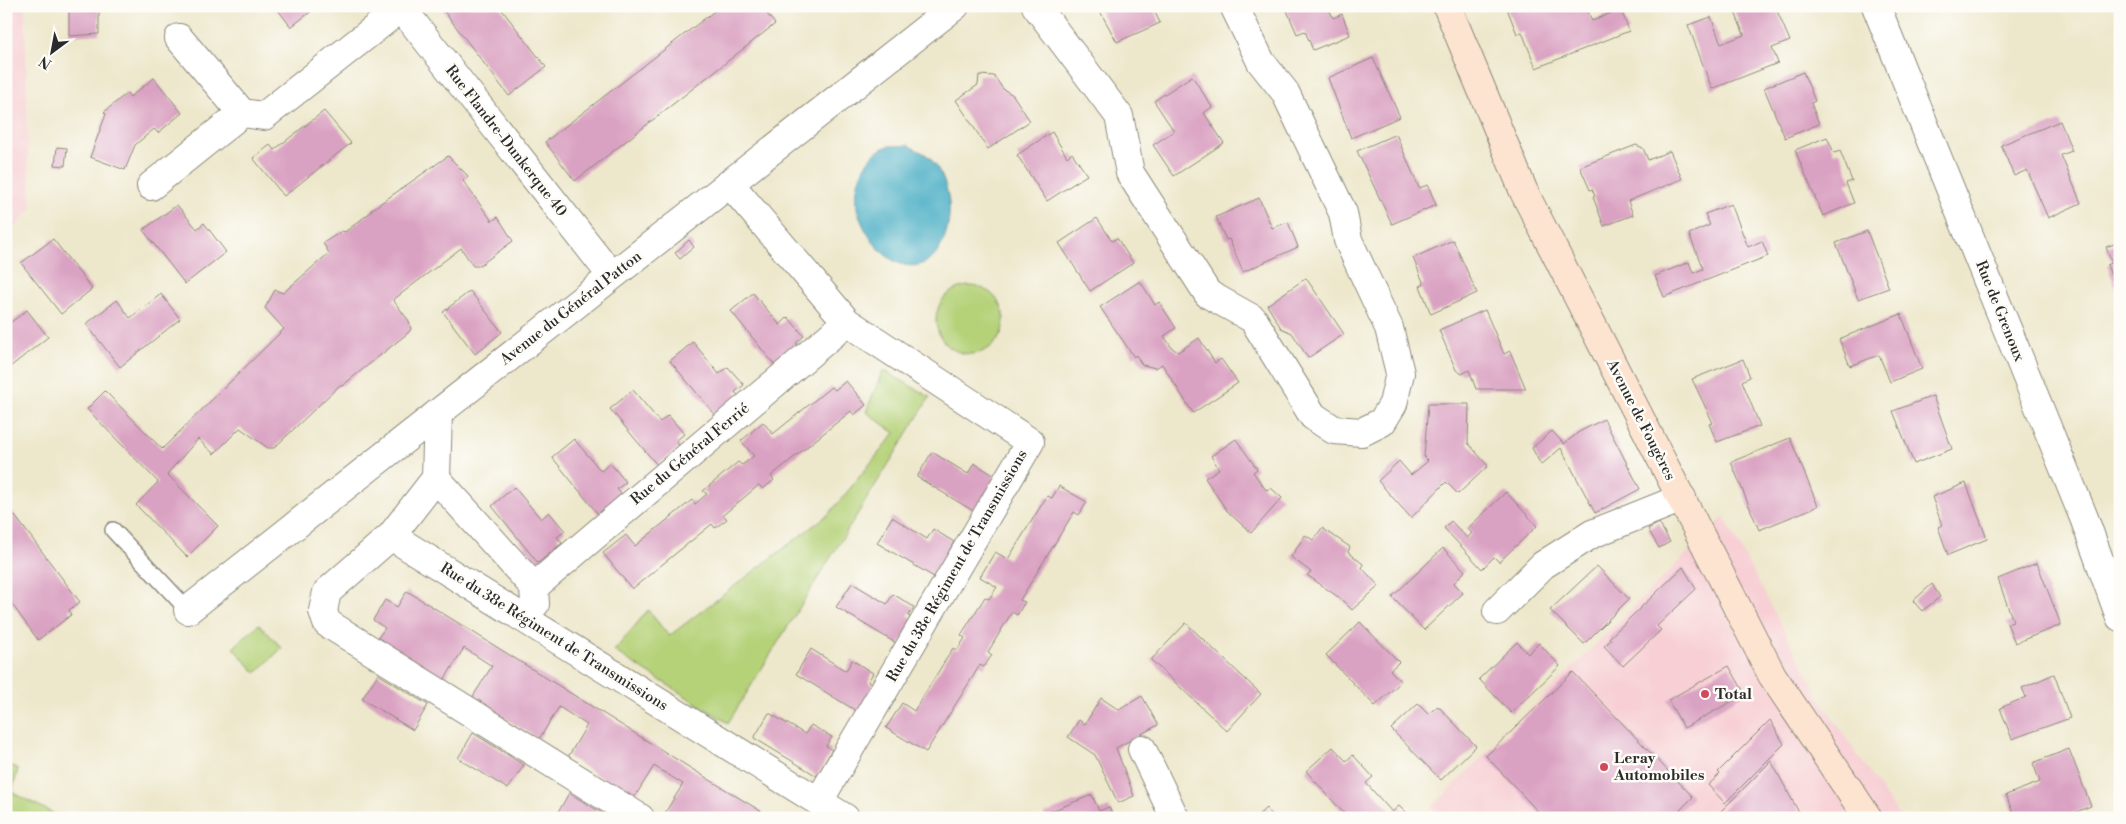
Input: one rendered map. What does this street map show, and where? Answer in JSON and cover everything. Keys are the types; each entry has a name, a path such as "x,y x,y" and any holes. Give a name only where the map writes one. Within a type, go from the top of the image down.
{"main road":[{"name":"Avenue de Fougères","path":"1447,6 1524,192 1772,675 1868,818"}],"street":[{"name":"Avenue du Général Patton","path":"188,610 955,6"},
{"path":"1036,6 1119,116 1130,173 1208,294 1253,319 1313,416 1334,430 1362,432 1382,422 1393,404 1400,374 1389,328 1348,240 1343,213 1286,92 1261,62 1234,6"},
{"name":"Rue de Grenoux","path":"1876,6 2110,559 2120,617"},
{"path":"179,38 242,113 264,116 401,7"},
{"name":"Rue Flandre-Dunkerque 40","path":"401,7 612,276"},
{"path":"151,186 242,113"},
{"path":"730,184 848,322"},
{"name":"Rue du Général Ferrié","path":"534,587 848,322"},
{"name":"Rue du 38e Régiment de Transmissions","path":"819,801 1030,442 848,322"},
{"path":"438,413 436,478 391,536 327,592 323,611 327,623 640,818"},
{"path":"436,478 534,587 537,626"},
{"path":"1497,612 1543,565 1592,534 1682,498"},
{"name":"Rue du 38e Régiment de Transmissions","path":"391,536 845,818"},
{"path":"1142,749 1176,818"}],"lane":[{"path":"113,530 188,610"}],"shaded area":[{"path":"6,6 25,6 28,165 32,208 6,237"},
{"path":"1724,517 1823,704 1900,818 1441,818 1431,808"}],"green space":[{"path":"970,286 983,289 994,296 1001,307 1004,320 1001,333 994,344 983,351 970,354 957,351 946,344 939,333 936,320 939,307 946,296 957,289"},
{"path":"883,370 930,397 728,723 614,651 648,610 669,636 830,513 895,433 866,412"},
{"path":"259,624 282,648 256,673 233,648"},
{"path":"6,763 18,769 12,792 62,818 6,818"}],"water":[{"path":"908,145 924,153 936,165 946,187 948,198 949,221 942,244 931,259 919,265 907,265 896,262 876,246 862,223 856,203 858,183 866,163 880,150 889,146"}],"building":[{"path":"69,6 99,6 99,34 69,36"},
{"path":"275,6 318,6 291,27"},
{"path":"440,6 499,6 546,67 509,96"},
{"path":"721,6 761,6 775,24 575,181 545,142"},
{"path":"1097,6 1152,6 1160,23 1117,42"},
{"path":"1285,6 1328,6 1333,18 1342,14 1350,35 1313,50 1305,31 1297,34"},
{"path":"1506,6 1586,6 1592,21 1621,9 1629,31 1536,68 1522,32 1517,34"},
{"path":"1775,6 1790,41 1772,48 1778,63 1712,89 1688,25 1711,17 1721,44 1744,35 1733,7"},
{"path":"1373,58 1400,117 1351,138 1328,78"},
{"path":"1803,72 1815,101 1811,103 1819,124 1785,138 1764,88"},
{"path":"979,75 994,76 1003,89 1013,95 1030,121 988,149 956,100 978,85"},
{"path":"1192,76 1212,107 1204,113 1224,143 1174,176 1153,145 1174,131 1154,101"},
{"path":"154,78 182,113 158,133 154,129 135,145 125,170 90,157 106,114 104,112 127,93 130,97"},
{"path":"324,111 351,143 284,196 253,158 270,145 274,150"},
{"path":"2060,121 2072,151 2061,155 2081,203 2048,218 2027,170 2014,176 2001,145"},
{"path":"1052,132 1067,157 1072,153 1087,175 1047,201 1017,155"},
{"path":"1396,134 1419,188 1428,185 1436,205 1392,224 1357,151"},
{"path":"1827,137 1834,153 1840,151 1852,181 1846,183 1854,203 1823,216 1795,150"},
{"path":"1636,145 1643,148 1648,160 1670,151 1682,179 1628,201 1633,215 1604,226 1593,197 1595,196 1592,189 1590,190 1580,167"},
{"path":"57,147 67,148 65,166 55,165"},
{"path":"448,156 468,176 463,181 492,221 498,217 513,241 479,266 473,266 461,248 393,300 409,321 411,329 408,333 342,386 340,385 274,448 268,448 240,428 214,454 198,439 167,474 218,526 187,557 136,505 158,482 87,409 105,391 162,449 284,329 265,308 275,290 283,293 329,253 323,243 342,231 345,232 371,212 371,210"},
{"path":"1259,198 1272,228 1288,222 1298,247 1243,272 1229,239 1226,240 1216,217"},
{"path":"1731,204 1748,247 1762,241 1768,256 1664,297 1655,276 1689,262 1693,273 1703,269 1689,234 1710,225 1705,214"},
{"path":"177,205 197,229 204,223 226,252 185,284 143,230"},
{"path":"1097,218 1112,241 1117,238 1133,263 1090,291 1059,243"},
{"path":"1867,231 1889,288 1858,299 1836,243"},
{"path":"53,239 92,289 61,314 21,263"},
{"path":"689,240 694,247 680,259 675,253"},
{"path":"1453,240 1477,293 1431,314 1420,286 1424,284 1413,258"},
{"path":"2120,242 2120,292 2118,293 2107,265 2112,263 2106,247"},
{"path":"1306,278 1344,334 1308,358 1292,333 1281,328 1267,305"},
{"path":"1140,281 1155,305 1159,302 1176,328 1164,336 1172,348 1178,352 1199,338 1215,363 1221,359 1238,383 1193,413 1162,364 1156,368 1142,365 1136,355 1134,357 1100,307"},
{"path":"470,291 502,332 475,354 443,312"},
{"path":"753,293 780,325 788,317 804,336 796,343 800,348 777,368 731,311"},
{"path":"161,294 180,319 120,367 86,324 117,300 130,318"},
{"path":"27,310 48,337 6,370 6,326"},
{"path":"1485,310 1504,354 1510,351 1526,389 1476,389 1469,370 1462,374 1456,370 1439,330"},
{"path":"1901,314 1922,369 1890,382 1879,355 1850,366 1839,339"},
{"path":"693,342 719,374 728,367 744,385 735,392 740,398 717,417 670,361"},
{"path":"1743,359 1750,377 1742,381 1760,426 1717,442 1709,424 1713,423 1692,379"},
{"path":"846,381 866,405 854,415 851,411 771,476 774,480 763,489 759,485 723,515 727,519 715,528 712,524 632,589 603,553 626,535 635,546 692,500 695,504 707,494 703,491 738,462 742,465 754,456 741,441 763,422 773,434 831,387 835,390"},
{"path":"633,390 660,422 668,415 684,434 676,441 680,447 657,465 610,409"},
{"path":"1933,396 1952,449 1914,464 1893,411"},
{"path":"1428,404 1469,404 1468,443 1488,466 1458,494 1446,482 1411,518 1378,481 1399,461 1411,475 1428,461 1424,457"},
{"path":"1604,419 1640,489 1595,513 1561,448 1541,465 1532,448 1552,431 1564,444 1579,432"},
{"path":"1790,438 1818,506 1759,530 1731,462"},
{"path":"574,439 601,471 610,463 626,482 617,489 625,499 610,505 598,514 552,457"},
{"path":"1236,439 1257,469 1253,472 1266,490 1271,488 1282,498 1251,533 1227,511 1205,478 1219,469 1211,456"},
{"path":"932,452 968,474 974,463 995,476 980,515 917,477"},
{"path":"1966,483 1987,539 1948,555 1938,527 1942,525 1932,497"},
{"path":"1059,486 1087,502 1079,515 1074,512 1020,600 1025,602 1017,615 1012,612 988,652 992,655 984,667 980,665 926,752 886,728 902,703 914,711 953,648 957,650 965,638 961,635 985,597 989,599 997,587 980,577 995,552 1008,559 1047,496 1052,498"},
{"path":"514,487 541,519 549,512 565,531 557,537 562,543 538,563 492,506"},
{"path":"1506,492 1537,526 1499,562 1494,557 1482,569 1444,528 1451,521 1467,538 1472,533 1467,529"},
{"path":"6,504 80,602 69,610 71,615 38,640 6,596"},
{"path":"892,517 927,539 933,529 954,542 949,551 955,555 939,580 877,543"},
{"path":"1659,523 1670,542 1659,548 1648,529"},
{"path":"1322,528 1350,547 1348,552 1363,564 1362,568 1379,586 1352,610 1341,599 1307,575 1311,572 1291,557 1305,535 1313,540"},
{"path":"1443,548 1465,571 1454,583 1463,593 1424,630 1392,597"},
{"path":"2037,563 2061,625 2015,643 2007,623 2013,621 1998,579"},
{"path":"1597,566 1629,599 1584,644 1550,610"},
{"path":"1683,567 1696,589 1657,626 1661,630 1623,666 1604,646 1611,640 1609,638"},
{"path":"852,583 887,604 893,594 914,607 908,616 915,619 899,645 836,607"},
{"path":"1932,584 1940,597 1922,611 1913,601"},
{"path":"407,591 772,818 666,818 663,816 683,784 654,766 634,798 568,757 587,725 559,707 539,739 472,698 492,666 464,648 444,680 377,639 385,628 373,620 385,600 397,607"},
{"path":"1360,622 1399,662 1390,670 1401,682 1375,706 1326,655"},
{"path":"1186,623 1261,694 1227,731 1151,660"},
{"path":"1517,642 1528,654 1539,643 1560,666 1511,713 1479,679"},
{"path":"811,649 846,671 852,660 873,673 868,682 874,686 858,712 796,674"},
{"path":"1729,666 1745,694 1684,728 1668,700"},
{"path":"1573,672 1693,797 1672,818 1544,818 1486,756"},
{"path":"378,674 428,705 413,730 362,699"},
{"path":"2054,674 2070,718 2012,739 2000,708 2026,697 2022,688"},
{"path":"1142,696 1158,725 1116,748 1134,796 1118,803 1095,755 1068,737 1079,720 1085,724 1101,698 1119,710"},
{"path":"1418,704 1428,714 1438,706 1476,746 1441,780 1391,729"},
{"path":"769,713 805,734 811,725 832,737 826,746 832,750 817,776 754,738"},
{"path":"1770,720 1784,744 1725,803 1708,785 1720,774 1718,772"},
{"path":"473,733 524,765 508,789 458,758"},
{"path":"1333,747 1346,761 1353,755 1373,777 1366,783 1392,812 1399,806 1409,816 1348,818 1306,771"},
{"path":"2069,749 2091,806 2061,818 2015,818 2006,795 2040,782 2033,763"},
{"path":"1771,761 1802,818 1714,818"},
{"path":"569,793 610,818 555,818"},
{"path":"1092,795 1099,811 1109,807 1114,818 1045,818 1044,814"},
{"path":"1266,808 1275,818 1255,818"}],"place":[{"name":"Total","path":"1705,694"},
{"name":"Leray Automobiles","path":"1604,767"}]}
